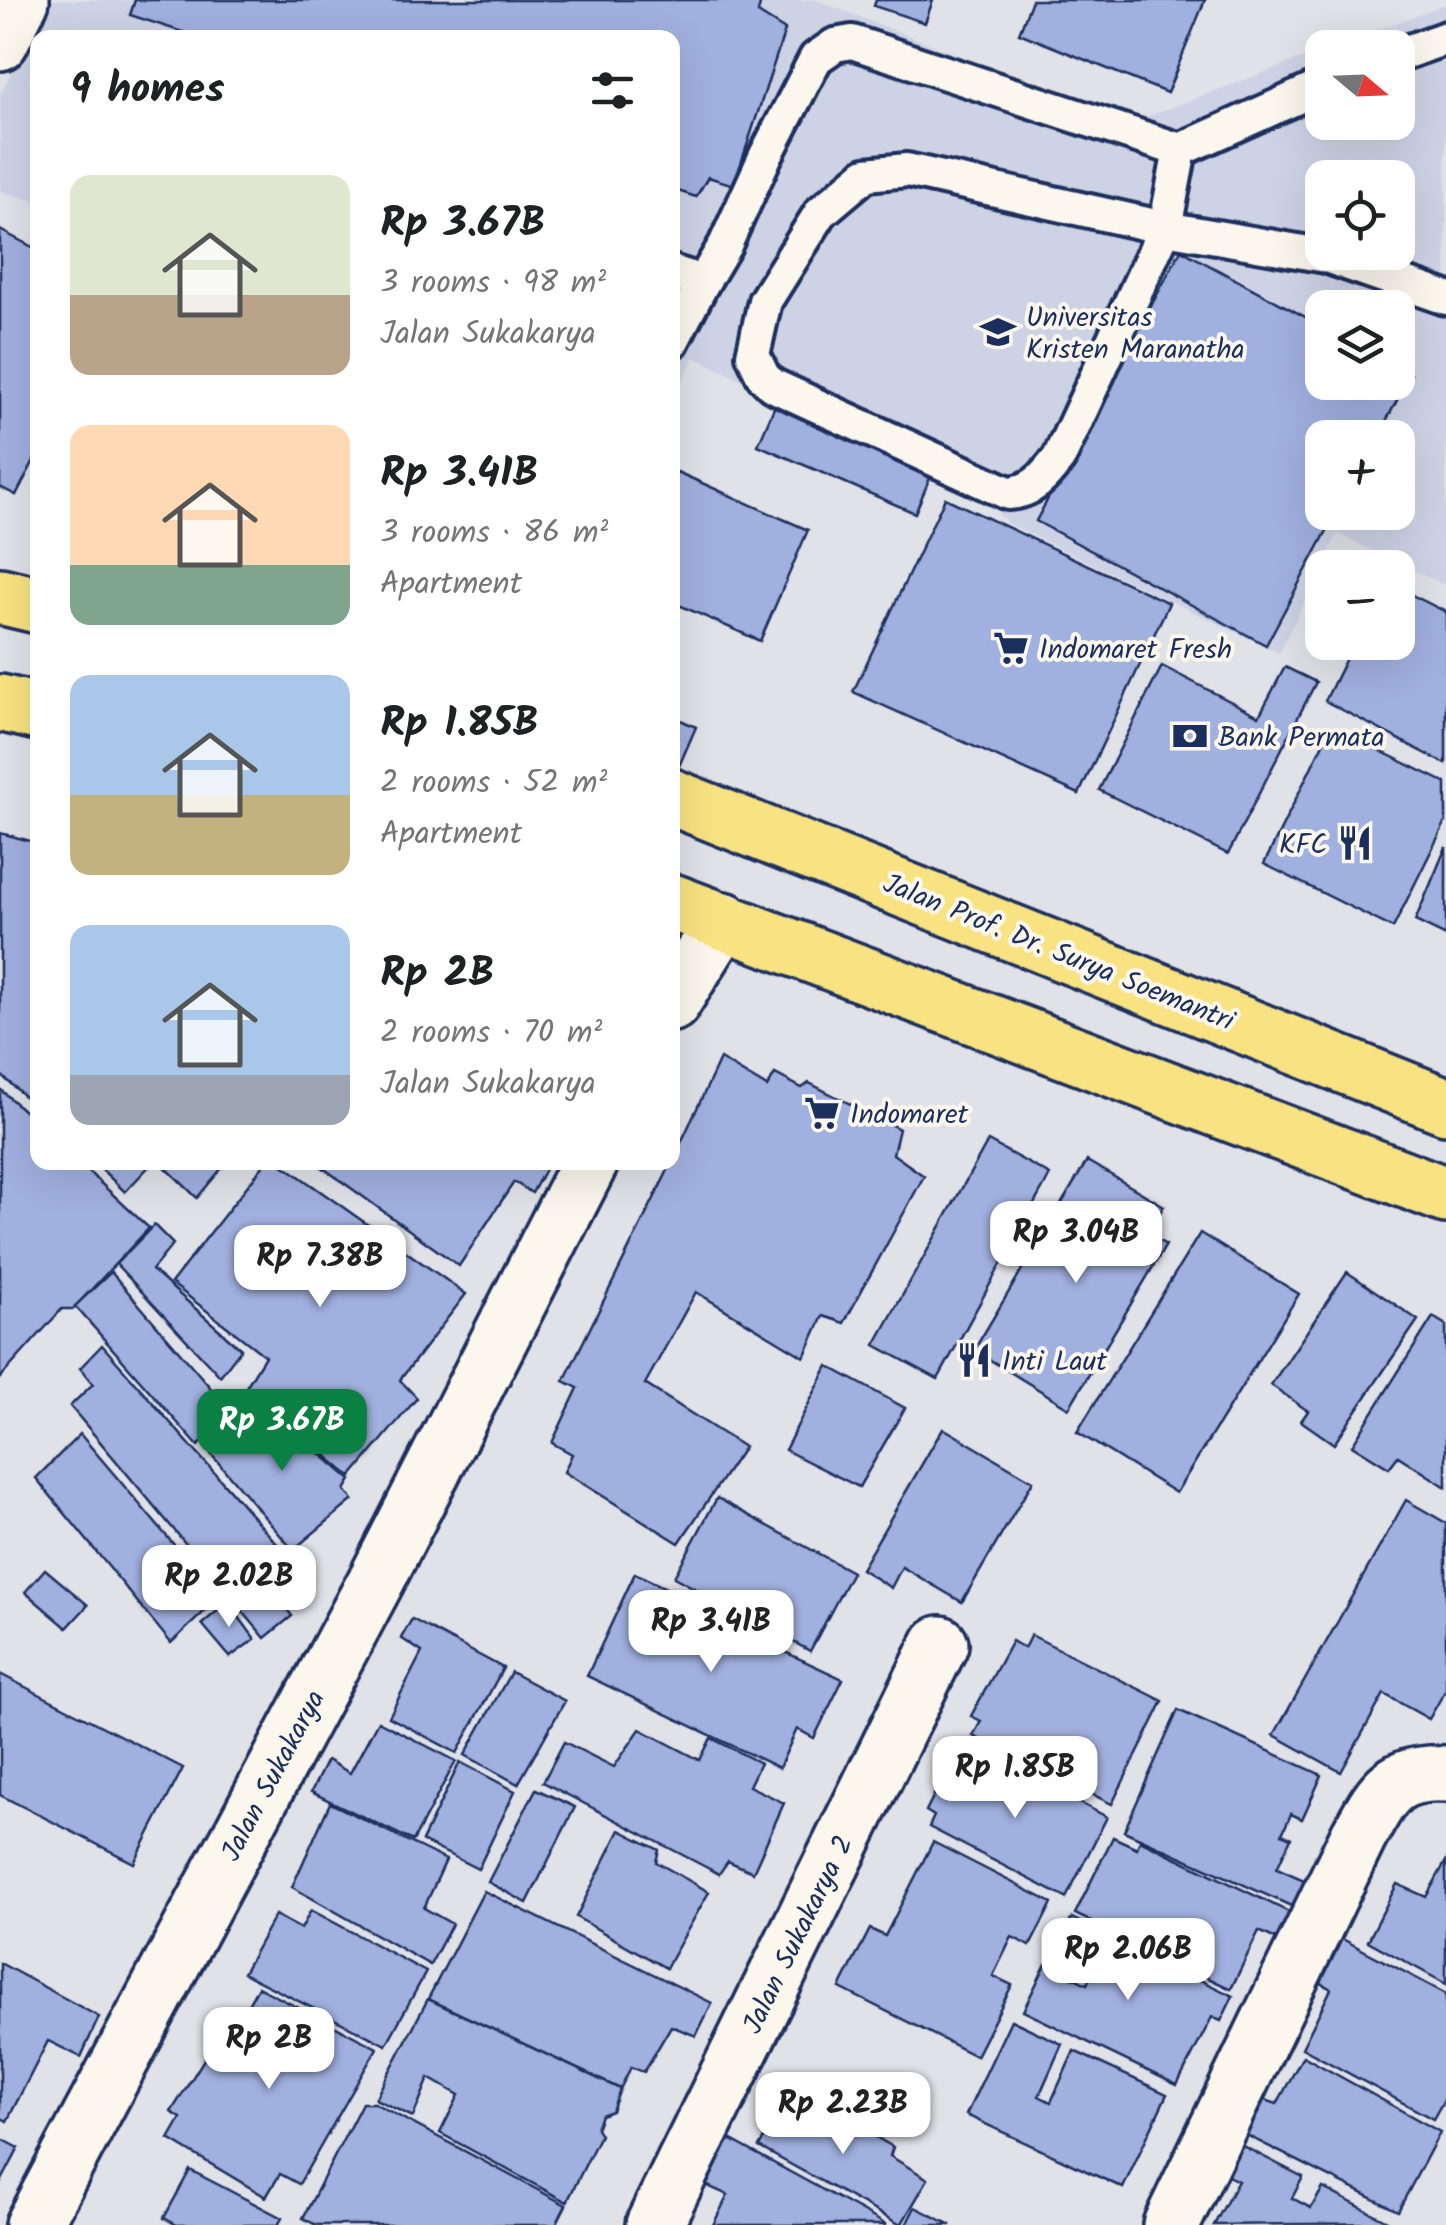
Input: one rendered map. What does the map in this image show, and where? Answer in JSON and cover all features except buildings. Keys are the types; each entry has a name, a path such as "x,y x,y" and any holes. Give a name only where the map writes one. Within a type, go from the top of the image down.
{"main road":[{"path":"0,596 30,602"},
{"path":"0,703 30,710"},
{"name":"Jalan Prof. Dr. Surya Soemantri","path":"680,800 1446,1106"},
{"path":"680,905 1446,1195"}],"street":[{"path":"0,42 21,0"},
{"path":"680,990 724,920"},
{"name":"Jalan Sukakarya","path":"33,2225 376,1581 586,1170"},
{"name":"Jalan Sukakarya 2","path":"654,2225 940,1644"},
{"path":"1171,2225 1382,1794 1416,1772 1446,1774"}],"lane":[{"path":"1415,49 1446,38"},
{"path":"680,310 688,277 726,245 765,157 816,58 835,44 852,42 1180,150 1305,94"},
{"path":"1180,150 1164,228 1060,458 1040,482 1020,493 1008,494 772,385 763,376 753,355 765,301 821,212 866,174 908,170 1164,228 1326,256 1446,298"}],"shaded area":[{"name":"Universitas Kristen Maranatha","path":"47,0 816,0 1132,122 1305,57 1305,140 1415,140 1415,30 1376,30 1446,4 1446,586 1415,571 1415,550 1371,550 1338,534 1330,550 1305,550 1305,601 1279,653 1007,523 984,495 694,357 680,386 680,30 32,30"},
{"name":"Universitas Kristen Maranatha","path":"30,34 30,200 0,191 0,95"}],"place":[{"name":"Universitas Kristen Maranatha","path":"998,332"},
{"name":"Indomaret Fresh","path":"1011,648"},
{"name":"Bank Permata","path":"1190,736"},
{"name":"KFC","path":"1355,843"},
{"name":"Indomaret","path":"822,1113"},
{"name":"Inti Laut","path":"974,1360"}]}
